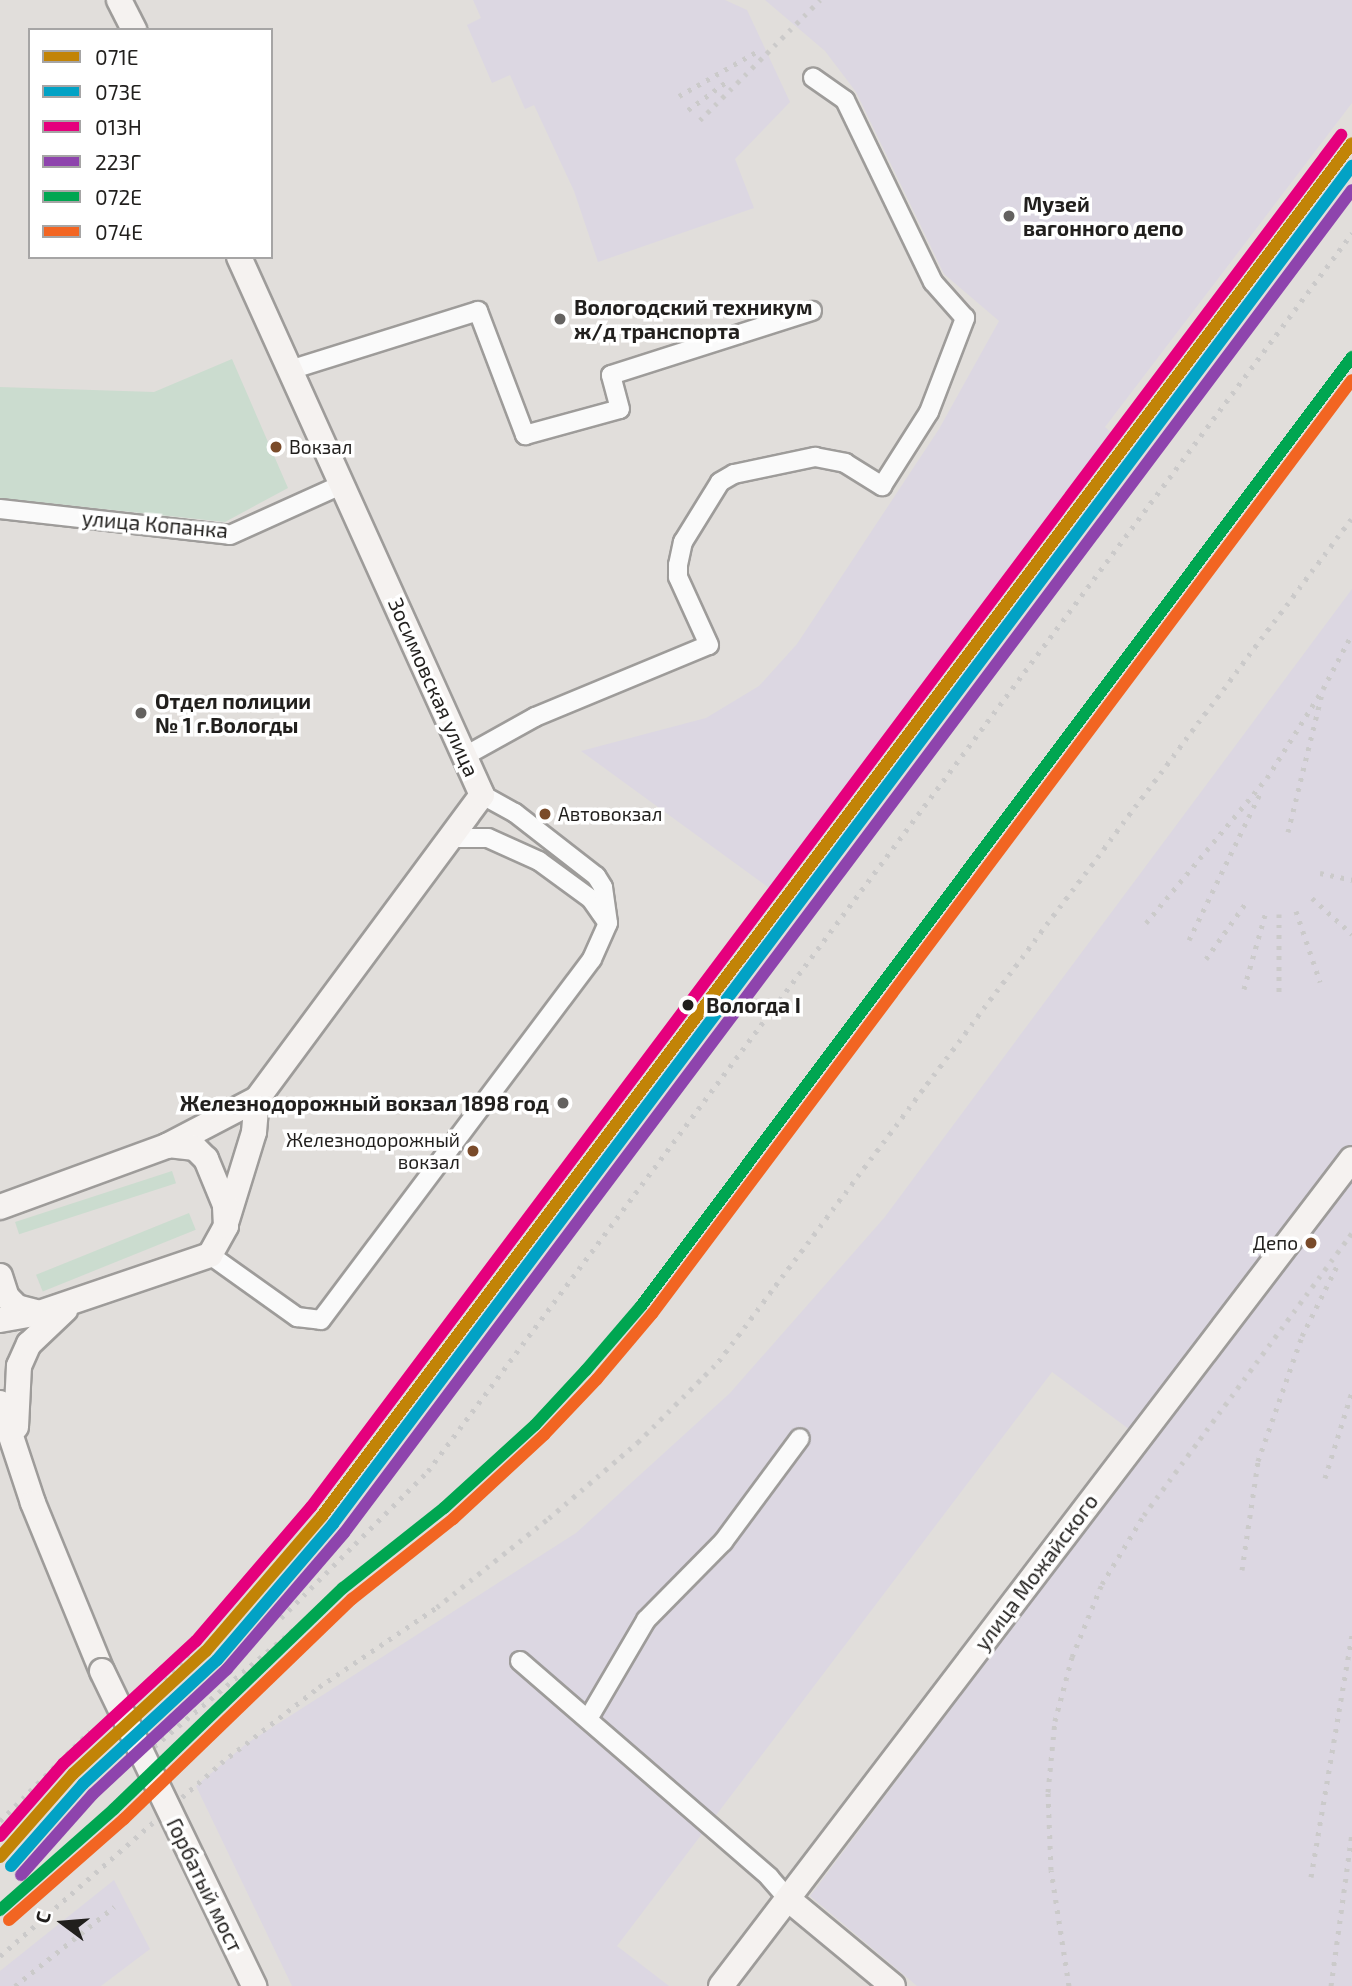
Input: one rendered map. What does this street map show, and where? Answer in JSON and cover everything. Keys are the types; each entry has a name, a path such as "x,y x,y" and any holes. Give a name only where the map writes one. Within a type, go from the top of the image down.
{"main road":[{"path":"119,0 133,28"},
{"name":"Зосимовская улица","path":"1,1208 167,1146 257,1099 453,838 482,794 240,259"},
{"path":"0,1320 39,1313 204,1258 226,1226 254,1132 257,1099"},
{"path":"167,1146 195,1148 206,1159 225,1205 226,1226"},
{"name":"улица Можайского","path":"721,1986 1352,1159"},
{"path":"0,1276 7,1297 17,1307 39,1313"},
{"path":"33,1503 14,1417 19,1366 45,1325 78,1301"},
{"path":"0,1403 33,1503"},
{"path":"0,1447 33,1503"},
{"name":"Горбатый мост","path":"33,1503 102,1671 254,1986"},
{"path":"788,1899 893,1986"}],"street":[{"path":"465,757 535,717 709,645 678,577 678,565 683,542 720,482 734,474 815,457 845,463 883,486 929,412 965,318 933,282 845,100 813,78"},
{"path":"290,370 478,311 524,435 620,409 611,376 812,311"},
{"name":"улица Копанка","path":"0,509 230,535 343,484"},
{"path":"204,1258 297,1317 321,1320 577,981 601,944 608,923 607,899 596,876 515,813 482,794"},
{"path":"453,838 488,838 539,861 582,891 608,923"},
{"path":"588,1719 646,1620 723,1542 800,1438"},
{"path":"520,1661 769,1877 788,1899"}],"shaded area":[{"path":"473,0 725,0 747,10 790,102 735,159 754,208 598,262 574,191 534,105 525,109 510,75 492,83 467,25 481,18"},
{"path":"765,0 1352,0 1352,103 1105,427 1112,433 776,893 581,751 706,718 759,686 797,644 939,429 999,321 944,274 856,92 825,51"},
{"path":"1352,589 1352,1986 917,1986 810,1896 1149,1444 1052,1372 617,1946 669,1986 292,1986 196,1786 246,1744 576,1533 730,1393 884,1218"},
{"path":"114,1880 150,1949 101,1986 0,1986 0,1971"}],"green space":[{"path":"232,359 288,488 225,522 0,498 0,387 154,392"},
{"path":"172,1171 176,1183 19,1234 15,1222"},
{"path":"189,1213 196,1230 43,1291 36,1275"}],"railway":[{"path":"700,120 820,0"},
{"path":"679,96 756,52"},
{"path":"688,110 730,79"},
{"path":"1326,196 1352,168"},
{"path":"1230,353 1352,188"},
{"path":"281,1618 428,1471 1352,233"},
{"path":"1177,373 1233,313"},
{"path":"0,1956 221,1763 319,1687 437,1607 549,1518 638,1442 719,1361 1352,518"},
{"path":"1288,832 1323,689 1352,634"},
{"path":"1146,923 1267,778 1323,689"},
{"path":"1189,940 1260,794"},
{"path":"1320,873 1352,880"},
{"path":"1312,898 1352,934"},
{"path":"1206,959 1248,900"},
{"path":"1244,989 1266,911"},
{"path":"1296,911 1320,982"},
{"path":"1279,914 1279,992"},
{"path":"1069,1986 1051,1870 1048,1792 1055,1721 1072,1657 1102,1584 1144,1515 1352,1233"},
{"path":"1242,1570 1258,1461 1302,1336 1338,1264"},
{"path":"139,1713 310,1508 418,1364"},
{"path":"1325,1478 1352,1392"},
{"path":"138,1760 343,1588"},
{"path":"1311,1877 1352,1635"},
{"path":"0,1821 90,1731"},
{"path":"1331,1986 1352,1832"},
{"path":"0,1908 23,1889"},
{"path":"15,1986 114,1907"}],"transit line":[{"name":"013Н","path":"0,1836 63,1764 196,1641 311,1507 1341,135"},
{"name":"071Е","path":"0,1857 73,1774 206,1651 322,1516 1352,143"},
{"name":"073Е","path":"11,1866 83,1784 217,1660 333,1524 1352,166"},
{"name":"223Г","path":"21,1875 93,1794 227,1669 344,1533 1352,190"},
{"name":"072Е","path":"0,1910 114,1809 343,1588 444,1508 535,1425 586,1370 641,1306 1352,357"},
{"name":"074Е","path":"9,1920 124,1819 352,1599 453,1519 544,1435 597,1379 652,1314 1352,380"}],"place":[{"name":"Музей вагонного депо","path":"1009,216"},
{"name":"Вологодский техникум ж/д транспорта","path":"560,319"},
{"name":"Вокзал","path":"276,447"},
{"name":"Отдел полиции № 1 г.Вологды","path":"141,713"},
{"name":"Автовокзал","path":"545,814"},
{"name":"Вологда I","path":"688,1005"},
{"name":"Железнодорожный вокзал 1898 год","path":"563,1103"},
{"name":"Железнодорожный вокзал","path":"473,1151"},
{"name":"Депо","path":"1311,1243"}]}
